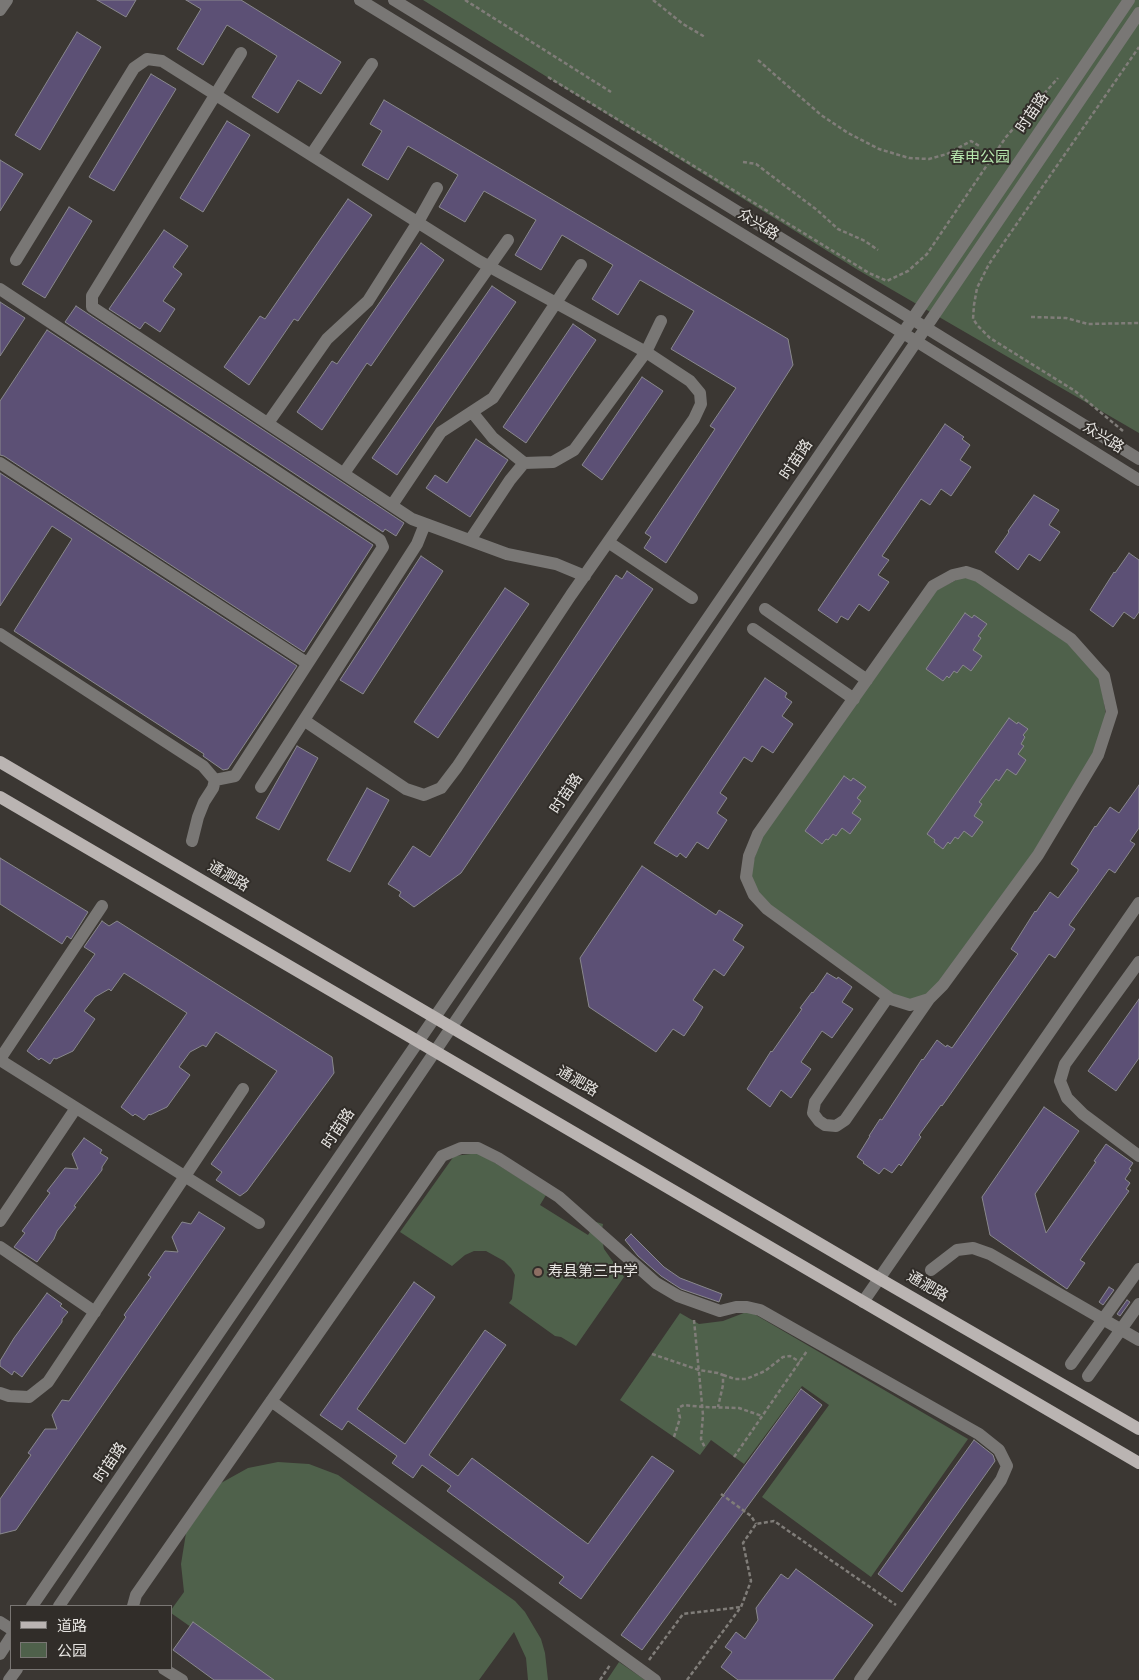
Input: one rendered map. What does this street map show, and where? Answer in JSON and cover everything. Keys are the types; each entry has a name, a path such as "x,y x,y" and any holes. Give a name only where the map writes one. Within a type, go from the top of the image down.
{"main road":[{"name":"通淝路","path":"0,762 878,1278 1139,1429"},
{"path":"0,798 1139,1463"}],"street":[{"path":"0,10 7,0"},
{"name":"众兴路","path":"360,0 904,333 1139,480"},
{"name":"众兴路","path":"394,0 1139,458"},
{"name":"时苗路","path":"33,1605 904,333 1129,0"},
{"path":"60,1605 927,328 1139,12"},
{"path":"241,53 92,296 92,307 412,519 506,554 556,564 585,576"},
{"path":"16,260 134,68 148,59 162,61 479,261 646,352 690,380 700,392 701,404 694,419 441,788 424,795 406,789 305,721"},
{"path":"311,155 372,64"},
{"path":"268,423 327,339 368,301 418,222 437,188"},
{"path":"344,473 508,240"},
{"path":"392,506 441,432 494,398 581,265"},
{"path":"0,289 380,540 383,547 235,776 215,780"},
{"path":"472,412 493,438 524,463 552,462 574,450 646,352 661,321"},
{"path":"0,463 307,663"},
{"path":"470,540 510,480 524,463"},
{"path":"261,787 417,544 425,524"},
{"path":"608,542 692,598"},
{"path":"888,997 815,1102 814,1113 819,1121 825,1125 836,1126 845,1120 929,1000 943,985 1038,855 1098,755 1112,712 1104,676 1071,639 978,576 966,572 953,575 933,586 758,834 749,856 746,877 754,895 767,909 888,997 910,1005 929,1000"},
{"path":"765,610 867,680"},
{"path":"753,629 854,699"},
{"path":"0,634 203,766 215,780"},
{"path":"192,841 198,817 204,802 213,788 215,780"},
{"path":"863,1302 1139,903"},
{"path":"102,906 0,1059 259,1223"},
{"path":"1139,962 1065,1064 1060,1081 1068,1098 1083,1114 1139,1156"},
{"path":"0,1393 9,1396 29,1397 48,1382 243,1089"},
{"path":"0,1222 76,1108"},
{"path":"133,1605 136,1596 442,1156 460,1148 478,1148 498,1158 558,1197 656,1283 678,1296 720,1311 736,1307 760,1310 978,1434 999,1450 1007,1466 1001,1480 860,1680"},
{"path":"0,1247 95,1312"},
{"path":"931,1270 957,1250 973,1248 990,1254 1139,1340"},
{"path":"1071,1364 1139,1269"},
{"path":"1088,1376 1139,1304"},
{"path":"271,1401 656,1680"},
{"path":"3,1654 10,1639"},
{"path":"166,1670 182,1680"}],"path":[{"path":"465,0 611,92"},
{"path":"653,0 683,24 705,37"},
{"path":"1124,432 1075,391 990,338 973,319 977,288 990,264 1139,47"},
{"path":"758,60 821,115 848,134 879,149 909,158 929,159 947,154 972,141 981,147"},
{"path":"541,72 861,268 887,281 908,270 927,254 1006,137 1059,76"},
{"path":"743,162 756,164 817,210 838,229 865,241 878,250"},
{"path":"1031,317 1066,318 1088,324 1139,323"},
{"path":"694,1320 703,1407 701,1439 705,1448"},
{"path":"734,1457 814,1341"},
{"path":"652,1354 699,1370 735,1379 746,1379 765,1371 784,1357 790,1356 800,1362"},
{"path":"718,1407 724,1385 724,1375"},
{"path":"674,1437 680,1418 678,1408 684,1404 703,1407 739,1408 762,1416"},
{"path":"721,1494 751,1516 756,1524"},
{"path":"687,1680 741,1606 751,1581 743,1542 756,1524 774,1521 908,1613"},
{"path":"641,1670 683,1614 741,1606"},
{"path":"600,1680 619,1654"}],"green space":[{"name":"春申公园","path":"423,0 1139,0 1139,433 858,270"},
{"path":"964,576 974,578 1067,643 1100,678 1106,715 1093,756 1035,852 943,980 924,996 908,1001 890,993 768,906 756,893 750,875 760,838 935,591"},
{"path":"479,1153 546,1195 540,1205 588,1235 596,1222 603,1224 601,1235 604,1249 624,1277 576,1346 561,1337 555,1336 509,1303 512,1299 515,1275 504,1261 486,1251 474,1251 465,1255 452,1266 400,1232 454,1156"},
{"path":"749,1311 968,1439 871,1577 762,1497 829,1405 802,1386 744,1464 711,1440 700,1455 620,1400 680,1313 699,1324 723,1321"},
{"path":"278,1462 309,1464 338,1475 515,1601 525,1612 541,1639 545,1653 548,1680 528,1680 526,1658 514,1632 479,1680 266,1680 172,1614 172,1609 184,1592 181,1564 186,1533 221,1483 248,1468"},
{"path":"619,1662 645,1680 607,1680"}],"building":[{"path":"97,0 136,0 126,17"},
{"path":"186,0 241,0 341,62 321,94 298,80 278,113 252,97 277,56 227,25 203,65 177,49 201,9"},
{"path":"77,32 101,47 40,150 15,135"},
{"path":"151,74 176,89 114,191 89,177"},
{"path":"384,100 788,339 793,365 666,563 644,548 651,537 645,533 715,429 710,426 736,388 671,349 694,311 640,280 618,315 592,299 613,265 562,235 541,270 515,255 536,220 484,191 465,222 439,207 458,175 408,146 388,180 362,165 382,131 370,124"},
{"path":"227,121 250,135 203,212 180,198"},
{"path":"0,160 23,174 0,211"},
{"path":"348,199 372,215 298,321 294,319 249,385 224,367 260,316 265,319"},
{"path":"69,207 92,221 45,298 22,284"},
{"path":"164,230 188,246 173,267 182,274 163,301 175,309 160,332 145,322 140,329 109,309"},
{"path":"421,243 444,260 371,366 367,363 322,430 297,412 332,361 337,364"},
{"path":"492,286 516,302 397,475 372,458"},
{"path":"0,302 25,318 0,356"},
{"path":"76,306 404,523 396,536 385,529 383,532 65,322"},
{"path":"573,324 596,340 526,443 503,427"},
{"path":"47,330 373,545 304,652 0,455 0,401"},
{"path":"642,377 663,391 602,480 582,465"},
{"path":"945,424 964,437 962,439 970,445 960,460 971,467 951,496 941,489 930,505 921,499 882,556 889,560 878,575 889,582 869,611 859,604 848,620 841,616 837,623 818,610"},
{"path":"476,439 508,460 470,517 426,488 435,475 447,483"},
{"path":"0,473 297,666 228,769 223,770 203,756 204,754 14,631 72,539 52,526 0,606"},
{"path":"1034,495 1059,510 1049,525 1060,532 1040,561 1029,554 1018,570 995,552"},
{"path":"1129,553 1139,560 1139,612 1134,619 1124,612 1113,627 1090,610 1114,572"},
{"path":"421,556 443,571 363,694 340,680"},
{"path":"627,571 653,589 461,873 414,907 399,896 401,892 388,884 413,846 430,857 616,575 622,579"},
{"path":"505,588 529,604 438,738 414,722"},
{"path":"965,613 972,618 974,615 987,624 978,636 981,638 973,650 982,656 971,671 963,665 957,673 954,671 949,678 947,676 943,681 926,669"},
{"path":"765,678 787,693 785,697 792,702 782,716 793,724 773,753 762,746 752,762 744,757 720,793 727,798 717,813 727,820 708,849 697,842 686,858 680,853 677,857 654,843"},
{"path":"1009,718 1028,729 1023,735 1025,737 1021,744 1024,746 1018,754 1026,760 1016,775 1007,769 999,781 996,779 979,802 982,804 974,816 983,822 972,837 964,831 958,839 955,837 943,849 927,834"},
{"path":"297,746 318,758 279,830 256,818"},
{"path":"844,776 851,781 853,778 866,787 857,798 861,801 852,813 861,819 850,834 842,828 836,836 833,834 822,844 805,831"},
{"path":"1139,785 1139,828 1130,841 1135,844 1115,873 1109,869 1069,925 1075,929 1055,958 1049,954 942,1106 919,1135 921,1137 901,1166 899,1164 892,1173 884,1168 879,1174 863,1163 857,1157 880,1119 882,1120 922,1059 937,1040 946,1047 947,1045 952,1048 1018,954 1011,949 1035,911 1050,892 1058,898 1078,871 1071,864 1095,826 1110,807 1119,813"},
{"path":"367,788 389,800 350,872 327,860"},
{"path":"0,858 88,912 71,939 67,936 62,944 0,904"},
{"path":"642,866 716,915 719,910 743,925 733,940 744,947 724,976 714,969 693,1000 703,1007 695,1020 684,1036 673,1029 656,1052 589,1007 580,958"},
{"path":"102,921 109,926 117,921 332,1057 334,1073 247,1191 240,1196 216,1180 222,1172 211,1164 277,1071 216,1032 206,1047 203,1045 190,1052 179,1067 190,1075 167,1107 149,1114 144,1120 135,1114 133,1116 121,1107 187,1013 124,973 111,991 109,989 95,997 84,1011 95,1019 73,1051 56,1059 54,1058 50,1064 41,1058 39,1060 27,1051 95,954 84,947"},
{"path":"827,973 837,979 838,977 852,987 842,1002 853,1009 832,1038 822,1031 801,1062 811,1069 791,1098 781,1090 770,1107 747,1089 771,1051 802,1009 800,1008"},
{"path":"1139,999 1139,1058 1116,1091 1088,1071"},
{"path":"1044,1107 1079,1131 1035,1194 1046,1233 1096,1162 1094,1161 1106,1144 1133,1163 1125,1179 1130,1183 1126,1189 1129,1191 1080,1260 1085,1263 1067,1289 990,1235 982,1197"},
{"path":"84,1138 102,1150 100,1153 108,1158 102,1170 74,1206 76,1207 57,1231 54,1239 37,1262 14,1247 25,1233 22,1231 50,1193 47,1191 65,1168 78,1169 72,1154"},
{"path":"199,1212 225,1228 16,1530 0,1534 0,1499 31,1455 28,1453 45,1429 57,1429 52,1415 62,1400 69,1401 126,1317 124,1315 151,1277 148,1275 165,1251 178,1252 172,1237 182,1222 191,1224"},
{"path":"631,1234 664,1267 680,1278 722,1294 719,1302 681,1289 661,1276 638,1256 625,1240"},
{"path":"414,1282 435,1297 357,1409 405,1444 485,1330 506,1345 429,1455 458,1476 472,1458 588,1544 652,1456 674,1471 581,1599 559,1583 564,1577 447,1491 451,1486 422,1465 413,1478 392,1463 397,1456 348,1421 342,1430 320,1415"},
{"path":"1109,1287 1114,1290 1103,1305 1099,1302"},
{"path":"47,1293 62,1304 60,1306 68,1312 22,1377 14,1371 12,1375 0,1366 0,1361 14,1338"},
{"path":"1127,1300 1130,1302 1120,1316 1117,1314"},
{"path":"801,1389 822,1405 642,1650 621,1635"},
{"path":"974,1440 993,1455 995,1461 902,1592 878,1574"},
{"path":"796,1569 873,1625 833,1680 738,1680 721,1667 732,1652 725,1647 736,1632 745,1639 758,1620 756,1608 781,1574 788,1579"},
{"path":"193,1622 274,1680 214,1680 173,1650"}],"place":[{"name":"寿县第三中学","path":"538,1272"}]}
